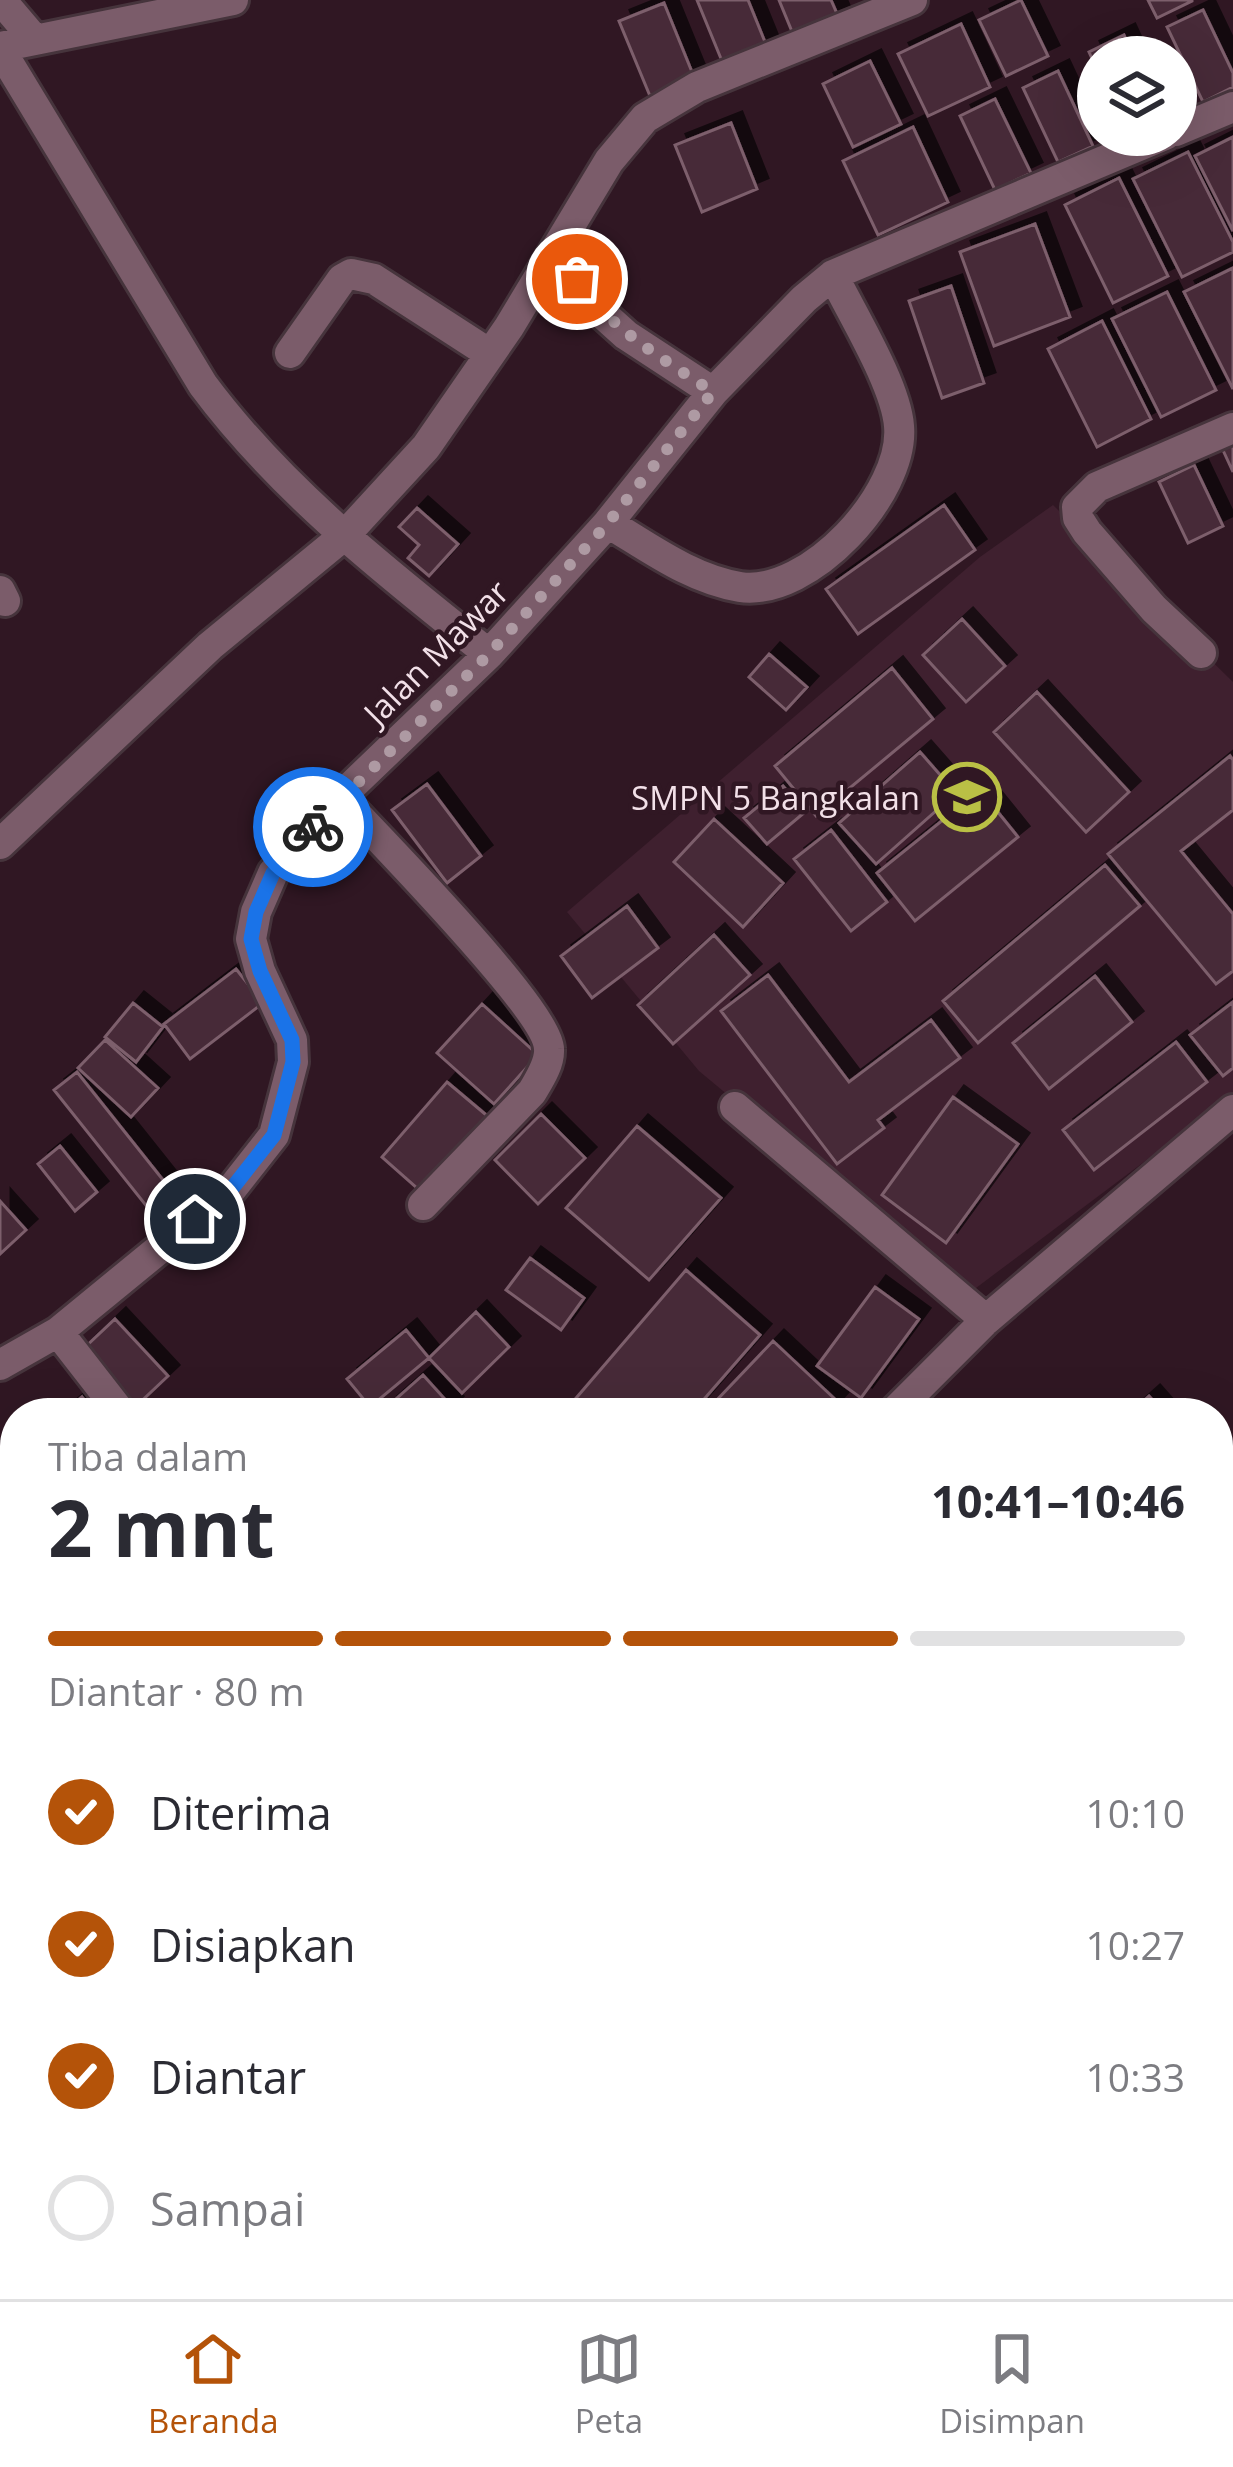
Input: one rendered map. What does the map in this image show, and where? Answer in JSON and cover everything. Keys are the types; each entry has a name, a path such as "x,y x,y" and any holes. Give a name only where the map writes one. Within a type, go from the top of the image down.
{"street":[{"path":"1,0 34,39"},
{"path":"232,0 128,10 0,48 203,385 264,459 489,654"},
{"path":"0,844 210,646 346,534 425,447 490,354 609,161 645,118 697,87 912,0"},
{"path":"1197,122 1233,107"},
{"name":"Jalan Mawar","path":"0,1365 58,1332 230,1191 274,1135 293,1062 292,1040 251,939 256,912 273,873 340,797 489,654 608,523 713,392 833,275 1115,156"},
{"path":"557,249 596,308 626,335 713,392"},
{"path":"290,353 342,279 351,274 374,279 490,354"},
{"path":"608,523 682,568 742,587 764,587 782,583 828,552 864,518 890,480 899,422 892,397 833,275"},
{"path":"1202,653 1154,609 1077,513 1081,500 1097,488 1233,428"},
{"path":"340,797 444,908 541,1024 549,1049 543,1074 532,1092 423,1205"},
{"path":"734,1107 986,1320"},
{"path":"907,1398 986,1320 1233,1110"},
{"path":"58,1332 109,1398"}],"shaded area":[{"name":"SMPN 5 Bangkalan","path":"1053,505 1233,682 1233,1095 968,1294 699,1071 567,912 980,557"}],"building":[{"path":"697,0 748,0 767,47 724,66"},
{"path":"779,0 831,0 838,16 793,34"},
{"path":"1021,0 1048,56 1006,76 979,20"},
{"path":"1148,0 1192,0 1192,1 1157,18"},
{"path":"664,3 694,77 650,96 619,21"},
{"path":"1203,10 1233,73 1233,87 1203,102 1197,90 1197,36 1171,36 1167,27"},
{"path":"961,24 990,87 928,116 898,54"},
{"path":"870,61 901,124 853,147 823,84"},
{"path":"1058,71 1077,112 1077,153 1058,162 1023,88"},
{"path":"995,99 1031,173 995,190 960,116"},
{"path":"731,123 757,189 702,212 675,145"},
{"path":"913,127 948,202 878,235 843,161"},
{"path":"1233,137 1233,231 1195,156"},
{"path":"1180,156 1190,156 1233,242 1233,252 1182,277 1133,179"},
{"path":"1119,178 1168,276 1113,303 1065,205"},
{"path":"1035,224 1070,317 994,346 960,252"},
{"path":"1233,268 1233,389 1184,292"},
{"path":"951,286 984,383 942,398 909,301"},
{"path":"1167,292 1216,390 1161,417 1112,319"},
{"path":"1102,321 1151,419 1097,447 1048,349"},
{"path":"1233,430 1233,472 1217,437"},
{"path":"1194,465 1223,526 1188,543 1159,482"},
{"path":"944,505 975,550 858,634 826,589"},
{"path":"417,508 458,544 429,576 408,558 419,545 399,527"},
{"path":"962,619 1005,666 966,702 923,655"},
{"path":"769,654 807,687 786,710 749,677"},
{"path":"892,668 933,719 816,816 775,766"},
{"path":"1037,692 1129,792 1086,832 994,732"},
{"path":"920,752 956,793 876,864 839,823"},
{"path":"1230,756 1233,810 1181,851 1233,914 1233,971 1216,984 1108,854"},
{"path":"427,784 481,856 447,883 392,810"},
{"path":"783,786 805,812 767,844 744,818"},
{"path":"980,790 1018,837 915,921 877,873"},
{"path":"714,819 783,883 743,927 674,862"},
{"path":"831,830 887,902 851,931 794,859"},
{"path":"1105,865 1140,906 978,1043 943,1001"},
{"path":"627,906 658,948 592,998 561,956"},
{"path":"714,935 750,975 673,1044 638,1005"},
{"path":"236,969 263,1003 190,1059 164,1024"},
{"path":"768,975 849,1082 931,1020 960,1058 878,1120 884,1128 837,1164 721,1011"},
{"path":"1095,976 1132,1022 1049,1089 1013,1043"},
{"path":"1233,1002 1233,1068 1223,1076 1190,1035"},
{"path":"133,1003 163,1027 136,1062 105,1037"},
{"path":"482,1004 538,1055 494,1104 437,1053"},
{"path":"105,1040 158,1088 131,1117 78,1068"},
{"path":"1176,1042 1207,1082 1094,1170 1063,1130"},
{"path":"77,1072 175,1195 152,1213 54,1090"},
{"path":"447,1082 491,1119 425,1195 382,1157"},
{"path":"953,1097 1018,1144 946,1243 882,1195"},
{"path":"541,1114 585,1158 538,1204 495,1160"},
{"path":"637,1126 721,1198 649,1280 566,1208"},
{"path":"60,1146 97,1192 75,1211 38,1164"},
{"path":"0,1201 26,1230 0,1254"},
{"path":"530,1258 584,1298 561,1330 506,1290"},
{"path":"686,1270 760,1335 705,1398 576,1398"},
{"path":"875,1287 919,1319 861,1398 817,1366"},
{"path":"476,1312 509,1347 462,1393 429,1358"},
{"path":"115,1319 168,1376 145,1398 125,1398 81,1351"},
{"path":"406,1330 429,1358 381,1398 363,1398 347,1379"},
{"path":"773,1341 834,1398 719,1398"},
{"path":"423,1375 444,1398 397,1398"}],"way so far":[{"path":"313,827 489,654 608,523 713,392 626,335 596,308 577,279"}],"place":[{"name":"SMPN 5 Bangkalan","path":"967,797"}],"route":[{"path":"195,1219 230,1191 274,1135 293,1062 292,1040 260,971 251,939 262,893 273,873 313,827"}]}
